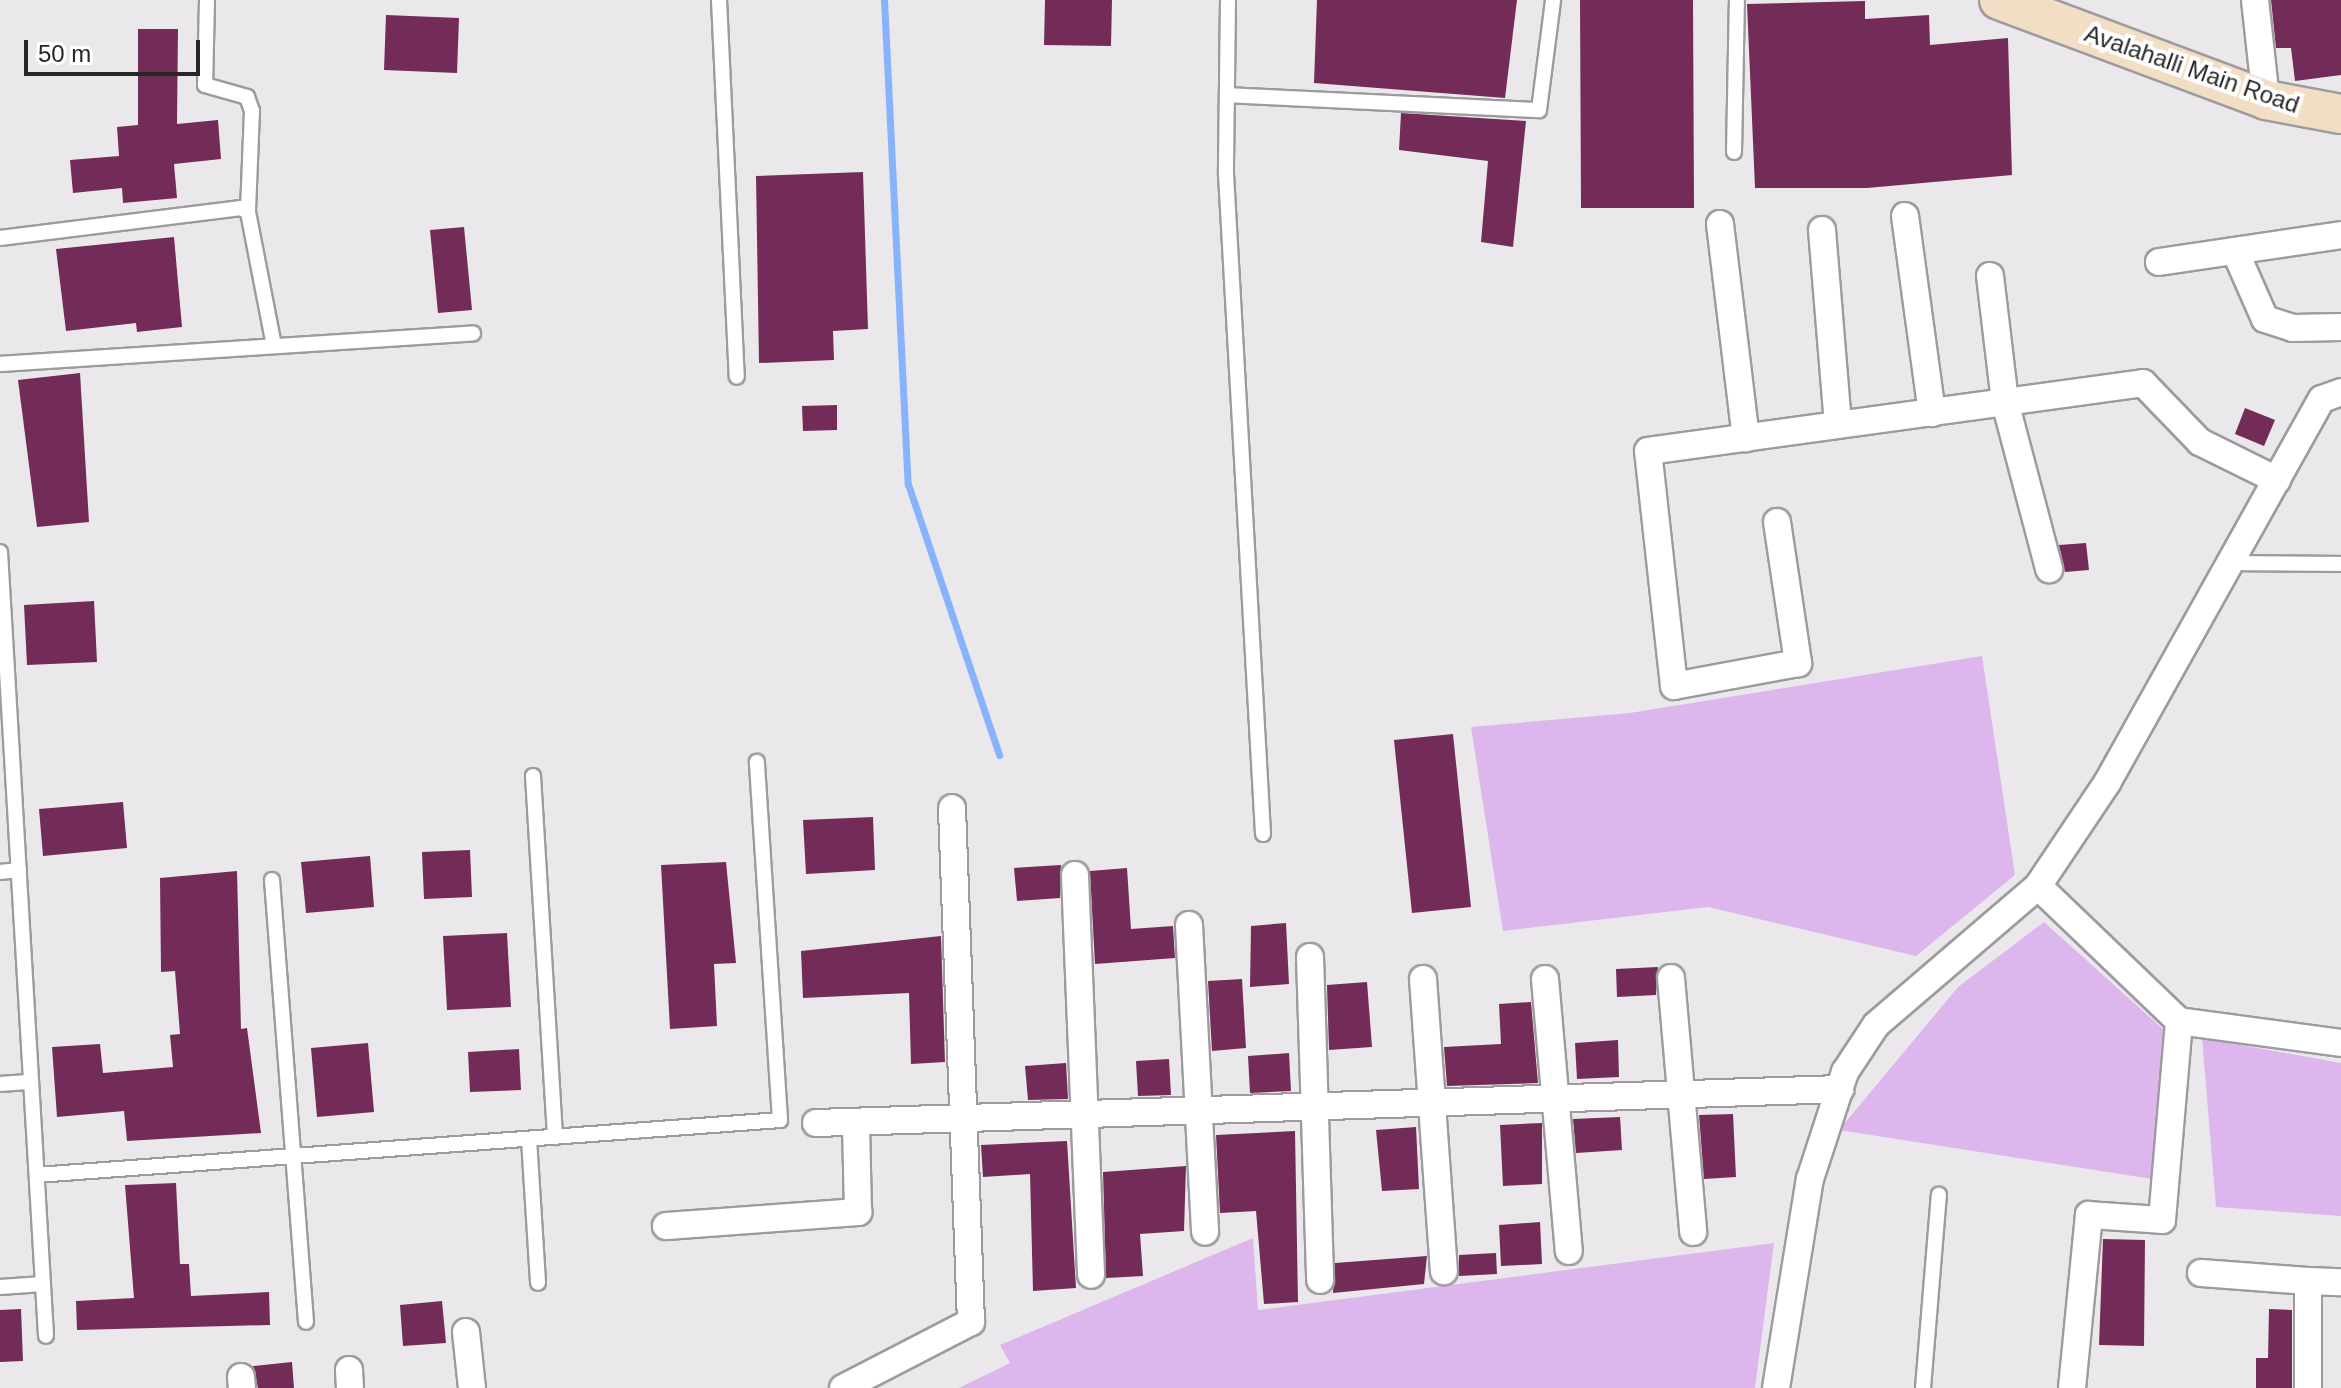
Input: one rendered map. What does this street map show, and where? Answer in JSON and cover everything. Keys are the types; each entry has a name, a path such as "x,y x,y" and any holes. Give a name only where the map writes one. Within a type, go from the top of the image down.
{"main road":[{"name":"Avalahalli Main Road","path":"2007,1 2061,10 2266,100 2341,114"}],"street":[{"path":"2255,0 2266,100"},
{"path":"1905,216 1932,413"},
{"path":"1720,224 1746,438"},
{"path":"1822,230 1838,424"},
{"path":"2159,262 2341,235"},
{"path":"2235,251 2265,319 2293,328 2341,327"},
{"path":"1990,276 2005,402 2049,569"},
{"path":"1777,522 1798,663 1674,686 1648,451 2143,383 2200,442 2277,480"},
{"path":"1776,1388 1810,1179 1840,1089 1876,1025 2038,886 2107,783 2322,399 2341,392"},
{"path":"843,1388 971,1322 952,808"},
{"path":"1075,875 1091,1275"},
{"path":"2038,886 2179,1021 2341,1043"},
{"path":"1189,925 1195,1109 1205,1232"},
{"path":"1310,957 1310,1106 1320,1280"},
{"path":"1671,978 1693,1232"},
{"path":"1423,979 1444,1271"},
{"path":"1545,979 1559,1098 1569,1251"},
{"path":"2072,1388 2089,1215 2162,1220 2179,1021"},
{"path":"816,1123 1840,1089"},
{"path":"666,1226 858,1212 856,1122"},
{"path":"2201,1273 2341,1282"},
{"path":"2308,1281 2308,1388"},
{"path":"466,1332 472,1388"}],"lane":[{"path":"207,0 205,85 247,97 252,111 248,212 274,346"},
{"path":"719,0 737,377"},
{"path":"1228,0 1227,95 1263,834"},
{"path":"1227,95 1539,110 1553,0"},
{"path":"1734,152 1737,0"},
{"path":"0,238 231,205 248,212"},
{"path":"0,364 473,333"},
{"path":"0,552 46,1336"},
{"path":"2230,563 2341,564"},
{"path":"37,1175 780,1120 757,762"},
{"path":"533,776 555,1137"},
{"path":"0,872 19,870"},
{"path":"272,880 306,1322"},
{"path":"0,1084 31,1082"},
{"path":"529,1139 538,1283"},
{"path":"1923,1388 1939,1195"},
{"path":"0,1287 43,1284"}],"shaded area":[{"path":"1982,656 2015,875 1916,956 1708,907 1503,931 1471,727 1630,713"},
{"path":"2044,922 2164,1030 2152,1179 1839,1130 1958,987"},
{"path":"2202,1038 2341,1063 2341,1216 2216,1207"},
{"path":"1253,1238 1258,1310 1774,1243 1755,1388 959,1388 1010,1363 1000,1345"}],"building":[{"path":"1045,0 1112,0 1111,46 1044,45"},
{"path":"1317,0 1517,0 1505,98 1314,83"},
{"path":"1580,0 1693,0 1694,208 1581,208"},
{"path":"2271,0 2341,0 2341,75 2295,81 2291,48 2276,48"},
{"path":"1865,1 1865,19 1929,15 1930,45 2008,38 2012,175 1867,188 1755,188 1747,4"},
{"path":"386,15 459,18 457,73 384,70"},
{"path":"138,29 178,29 177,124 218,120 221,159 174,164 177,198 123,203 122,188 73,193 70,160 119,156 117,127 138,125"},
{"path":"1401,113 1526,121 1513,247 1481,242 1488,161 1399,150"},
{"path":"863,172 868,329 833,331 834,360 759,363 756,176"},
{"path":"464,227 472,310 438,313 430,230"},
{"path":"174,237 182,327 137,332 136,323 66,331 56,249"},
{"path":"80,373 89,522 37,527 18,380"},
{"path":"837,405 837,430 803,431 802,406"},
{"path":"2245,408 2275,420 2264,446 2235,434"},
{"path":"2086,543 2089,570 2065,572 2059,545"},
{"path":"94,601 97,662 27,665 24,605"},
{"path":"1453,734 1471,907 1412,913 1394,740"},
{"path":"123,802 127,848 43,856 39,809"},
{"path":"873,817 875,870 806,874 803,820"},
{"path":"470,850 472,897 424,899 422,852"},
{"path":"370,856 374,907 306,913 301,862"},
{"path":"726,862 736,963 714,964 717,1026 670,1029 661,865"},
{"path":"1061,865 1060,898 1017,901 1014,868"},
{"path":"1127,868 1131,929 1173,926 1175,958 1095,964 1090,871"},
{"path":"237,871 241,1029 247,1028 261,1133 127,1141 124,1111 57,1117 52,1047 100,1044 103,1073 173,1067 170,1035 180,1034 175,971 161,972 160,878"},
{"path":"1286,923 1289,984 1250,987 1251,926"},
{"path":"507,933 511,1007 447,1010 443,936"},
{"path":"941,936 945,1062 911,1064 909,993 803,998 801,951"},
{"path":"1658,967 1656,995 1617,997 1616,969"},
{"path":"1242,979 1246,1048 1212,1051 1208,981"},
{"path":"1367,982 1372,1047 1329,1050 1327,985"},
{"path":"1531,1002 1538,1083 1447,1086 1444,1047 1501,1044 1499,1004"},
{"path":"1618,1040 1619,1077 1577,1079 1575,1043"},
{"path":"368,1043 374,1112 317,1117 311,1048"},
{"path":"519,1049 521,1090 470,1092 468,1052"},
{"path":"1289,1053 1291,1091 1250,1093 1248,1056"},
{"path":"1169,1059 1171,1095 1138,1096 1136,1061"},
{"path":"1066,1063 1068,1099 1028,1100 1025,1066"},
{"path":"1733,1114 1736,1177 1704,1179 1699,1115"},
{"path":"1620,1117 1622,1150 1576,1153 1573,1119"},
{"path":"1542,1123 1542,1184 1503,1186 1500,1125"},
{"path":"1416,1127 1419,1189 1382,1191 1376,1130"},
{"path":"1295,1131 1298,1302 1264,1304 1256,1211 1220,1213 1216,1135"},
{"path":"1067,1141 1076,1288 1033,1291 1030,1174 983,1177 981,1145"},
{"path":"1186,1166 1184,1231 1140,1234 1143,1276 1106,1278 1103,1172"},
{"path":"176,1183 180,1264 189,1264 191,1296 269,1292 270,1325 77,1330 76,1301 134,1298 125,1185"},
{"path":"1540,1222 1542,1264 1501,1266 1499,1225"},
{"path":"2103,1239 2145,1240 2144,1346 2099,1345"},
{"path":"1496,1253 1497,1274 1459,1276 1459,1255"},
{"path":"1427,1256 1424,1284 1333,1293 1335,1263"},
{"path":"442,1301 446,1343 403,1346 400,1305"},
{"path":"21,1309 23,1361 0,1362 0,1310"},
{"path":"2269,1309 2292,1310 2292,1388 2256,1388 2256,1358 2268,1358"},
{"path":"292,1362 294,1388 258,1388 253,1366"}],"waterway":[{"path":"884,0 908,484 999,755"}]}
